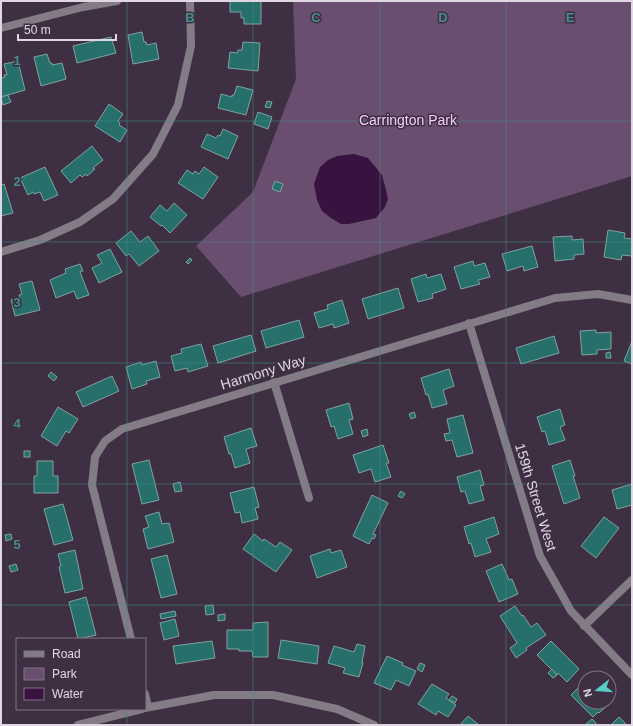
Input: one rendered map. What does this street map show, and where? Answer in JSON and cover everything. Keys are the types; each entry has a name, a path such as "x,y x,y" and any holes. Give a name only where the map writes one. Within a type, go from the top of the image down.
{"street":[{"path":"1,28 83,7 116,1"},
{"path":"1,252 40,240 80,222 113,199 153,154 178,105 191,46 190,1"},
{"name":"Harmony Way","path":"131,638 92,484 95,457 105,440 122,429 555,298 598,294 632,300"},
{"name":"159th Street West","path":"469,324 540,556 571,611 632,675"},
{"path":"274,382 309,498"},
{"path":"584,626 632,580"},
{"path":"146,708 214,695 273,695 337,708 374,725"},
{"path":"78,725 137,710"}],"green space":[{"name":"Carrington Park","path":"293,1 632,1 632,176 241,297 196,246 253,192 296,79"}],"water":[{"path":"354,154 368,158 382,175 388,199 385,207 376,218 349,224 341,224 322,211 317,200 314,184 320,167 328,160 337,156"}],"building":[{"path":"230,1 261,1 261,24 244,24 244,18 241,18 241,12 230,12"},
{"path":"142,32 144,42 146,42 147,45 156,43 159,59 133,64 128,35"},
{"path":"111,37 116,53 77,63 73,46"},
{"path":"243,42 260,43 258,71 228,68 230,52 237,53 238,50 242,50"},
{"path":"47,54 52,65 62,63 66,79 41,86 34,57"},
{"path":"18,61 25,90 1,97 1,78 5,77 4,75 7,75 4,64"},
{"path":"237,86 253,90 246,115 218,108 221,94 232,97"},
{"path":"8,95 11,102 3,105 1,97"},
{"path":"267,101 272,102 270,108 265,107"},
{"path":"109,104 123,114 118,121 120,123 119,125 127,130 120,142 95,126"},
{"path":"258,112 272,117 268,129 254,124"},
{"path":"223,129 238,136 228,159 201,147 207,134 216,138 218,135 220,136"},
{"path":"92,146 103,160 93,168 95,169 87,176 86,174 82,177 80,175 71,183 61,171"},
{"path":"45,167 58,195 44,201 40,192 34,194 33,192 28,195 20,178"},
{"path":"204,167 218,177 203,199 178,183 187,170 193,174 195,171 199,174"},
{"path":"275,181 283,184 280,192 272,189"},
{"path":"4,184 13,213 1,216 1,185"},
{"path":"174,203 187,215 170,233 162,225 161,226 150,217 160,205 167,211"},
{"path":"608,230 625,233 624,238 632,239 632,256 622,255 621,260 604,257"},
{"path":"131,231 140,242 148,236 159,251 139,266 129,254 126,256 116,243"},
{"path":"572,236 572,240 583,239 584,254 574,255 574,259 555,261 553,237"},
{"path":"532,246 538,267 524,271 523,266 507,271 502,254"},
{"path":"110,249 122,272 99,283 92,268 102,263 97,255"},
{"path":"190,258 192,260 188,264 186,262"},
{"path":"473,261 474,266 485,263 490,277 478,280 480,284 461,289 454,267"},
{"path":"80,264 83,271 80,272 89,295 77,299 74,291 56,298 50,280 66,273 65,269"},
{"path":"426,274 427,278 441,274 446,289 432,294 433,298 418,302 411,279"},
{"path":"32,281 40,310 15,316 11,300 20,298 19,295 22,294 19,284"},
{"path":"398,288 404,308 368,319 362,299"},
{"path":"342,300 349,323 334,328 333,324 319,328 314,313 328,309 327,305"},
{"path":"299,320 304,337 266,348 261,331"},
{"path":"596,330 596,333 611,332 611,349 597,350 597,354 582,355 580,331"},
{"path":"251,335 256,351 218,363 213,346"},
{"path":"554,336 559,353 521,364 516,348"},
{"path":"632,341 632,364 624,361"},
{"path":"201,344 208,366 188,372 187,368 175,371 171,356 182,353 181,349"},
{"path":"610,352 611,358 606,358 606,353"},
{"path":"156,361 160,377 146,381 147,384 132,389 126,367 141,362 142,365"},
{"path":"449,369 454,386 443,390 447,404 432,408 421,378"},
{"path":"51,372 57,377 54,381 48,376"},
{"path":"112,376 119,391 83,407 76,392"},
{"path":"349,403 353,419 349,420 353,434 338,439 334,426 331,427 326,410"},
{"path":"58,407 78,419 69,433 66,431 57,446 41,436"},
{"path":"560,409 565,425 560,427 565,440 549,445 545,431 542,432 537,417"},
{"path":"414,412 416,417 411,419 409,414"},
{"path":"463,415 473,453 457,457 452,440 446,441 444,434 450,433 447,419"},
{"path":"251,428 257,446 246,449 250,463 235,468 224,437"},
{"path":"367,429 368,435 363,437 361,431"},
{"path":"383,445 389,463 386,463 391,477 375,482 371,469 359,473 353,455"},
{"path":"24,451 30,451 30,457 24,457"},
{"path":"149,460 159,500 142,504 132,464"},
{"path":"570,460 580,498 564,504 552,466"},
{"path":"37,461 53,461 53,476 58,476 58,493 34,493 34,476 37,476"},
{"path":"480,470 484,485 480,486 484,500 469,504 465,491 461,492 457,477"},
{"path":"180,482 182,491 175,492 173,484"},
{"path":"632,484 632,505 617,509 612,490"},
{"path":"254,487 259,507 255,508 258,519 242,523 240,512 235,513 230,493"},
{"path":"401,491 405,494 402,498 398,496"},
{"path":"372,495 388,503 373,534 376,535 374,539 372,538 369,544 353,536"},
{"path":"63,504 73,540 54,545 44,509"},
{"path":"159,512 162,524 169,523 174,542 148,549 143,529 149,527 145,516"},
{"path":"494,517 499,534 486,539 491,552 475,557 464,527"},
{"path":"604,517 619,528 596,558 581,546"},
{"path":"11,534 12,539 6,541 5,535"},
{"path":"254,534 263,541 264,539 276,547 280,542 292,550 276,572 243,549"},
{"path":"330,549 331,553 341,550 347,567 317,578 310,556"},
{"path":"75,550 83,589 65,593 59,567 61,566 58,554"},
{"path":"167,555 177,594 161,598 151,559"},
{"path":"16,564 18,570 11,572 9,566"},
{"path":"502,564 509,580 512,579 518,594 499,602 486,571"},
{"path":"86,597 96,635 78,638 69,602"},
{"path":"213,605 214,614 206,615 205,606"},
{"path":"515,606 531,627 537,623 546,635 526,648 527,650 516,658 510,648 517,643 500,616"},
{"path":"175,611 176,616 161,619 160,614"},
{"path":"225,614 225,620 218,621 218,615"},
{"path":"175,619 179,636 164,640 160,623"},
{"path":"268,622 268,657 253,657 252,651 227,649 227,630 253,630 253,623"},
{"path":"281,640 319,646 317,664 278,658"},
{"path":"212,641 215,658 176,664 173,646"},
{"path":"551,641 579,669 567,682 558,673 557,675 537,655"},
{"path":"357,644 365,646 363,663 359,677 343,673 345,668 328,663 334,646 354,652"},
{"path":"387,656 416,671 409,686 396,680 391,690 374,683"},
{"path":"420,663 425,665 422,672 417,669"},
{"path":"552,669 557,675 553,678 548,673"},
{"path":"432,684 449,694 446,698 456,705 448,717 438,711 436,715 418,704"},
{"path":"577,689 577,701 571,695"},
{"path":"452,696 457,699 455,703 449,700"},
{"path":"586,710 602,710 599,713 598,712 593,717"},
{"path":"468,716 479,725 460,725"},
{"path":"619,717 627,725 611,725"},
{"path":"592,719 596,723 595,725 585,725"}]}
